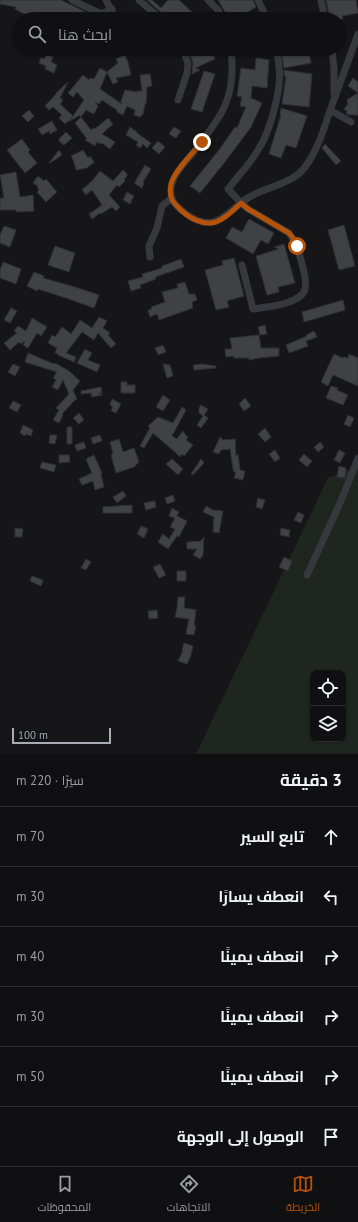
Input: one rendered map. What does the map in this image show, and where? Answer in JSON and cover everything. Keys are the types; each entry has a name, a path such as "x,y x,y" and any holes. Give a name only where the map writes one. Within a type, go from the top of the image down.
{"street":[{"path":"72,0 97,12"},
{"path":"106,0 113,12"},
{"path":"139,0 153,12"},
{"path":"208,0 219,12"},
{"path":"258,0 264,12"},
{"path":"321,0 324,12"},
{"path":"108,12 112,9"},
{"path":"232,56 232,82 227,103 202,142 178,172 172,183 170,192 172,200 180,210 192,219 203,223 217,222 250,196 294,177 305,168 313,154 358,34"},
{"path":"178,100 187,73 188,64 185,56"},
{"path":"242,265 253,309 275,306 299,298 306,288 305,277 297,246 293,238 289,233 248,209 228,189 258,151 265,139 278,93 280,68 277,56"},
{"path":"333,56 334,69 333,102"},
{"path":"330,110 351,122"},
{"path":"150,257 149,246 157,228 162,206 172,198"},
{"path":"307,575 341,501 358,458"}],"shaded area":[{"path":"358,466 358,754 196,754 328,478"}],"building":[{"path":"0,0 61,0 86,12 21,12 15,9 16,7 0,4"},
{"path":"147,0 152,0 161,8 168,0 179,0 192,12 161,12"},
{"path":"218,0 253,0 256,7 248,12 225,12"},
{"path":"326,0 356,0 358,13 346,15 346,12 329,12"},
{"path":"46,56 53,57 51,62 57,65 54,73 45,69 46,66 39,63 41,58 44,59"},
{"path":"125,56 131,75 116,78 118,82 113,84 107,72 118,63 116,59"},
{"path":"190,56 214,56 215,59 195,68 200,70 192,74 193,63"},
{"path":"282,56 310,56 311,63 284,68"},
{"path":"256,58 269,60 267,88 252,86 251,98 262,103 251,127 200,193 190,186 219,150 235,127 237,128 246,107 240,106 242,97 237,96 241,68 255,70"},
{"path":"100,68 107,72 100,89 122,104 121,101 125,90 137,92 142,91 140,75 150,74 152,86 147,87 146,104 143,114 140,117 134,115 135,110 127,106 123,115 102,100 99,104 95,102 98,106 94,114 86,110 81,117 80,115 68,122 84,100 77,92 73,97 68,93 83,75 89,80 90,78 94,79"},
{"path":"284,70 312,74 309,107 282,104 286,76 284,76"},
{"path":"204,71 215,74 202,112 191,109"},
{"path":"353,78 358,82 358,93 348,86"},
{"path":"68,82 60,98 63,99 61,100 63,101 60,104 73,116 65,124 59,118 62,115 53,107 49,110 45,106"},
{"path":"358,93 358,115 349,115 344,109 348,104 347,101"},
{"path":"281,108 307,116 296,148 286,145 281,158 269,154 281,115"},
{"path":"29,110 34,116 28,122 22,116"},
{"path":"81,117 91,130 94,128 95,129 108,118 113,124 102,134 115,142 110,149 102,143 97,142 95,146 85,140 87,139 75,123"},
{"path":"52,121 57,130 50,134 49,131 42,135 38,129"},
{"path":"130,127 151,143 147,148 143,144 140,148 136,145 138,142 126,135"},
{"path":"174,127 181,131 176,138 169,134"},
{"path":"66,132 72,138 64,145 59,141 59,139"},
{"path":"22,139 30,150 28,152 37,163 25,173 7,150"},
{"path":"158,141 165,147 159,154 152,148"},
{"path":"325,144 341,161 336,165 322,148"},
{"path":"59,150 62,155 49,163"},
{"path":"83,150 88,158 90,156 94,162 87,168 76,170 71,156"},
{"path":"145,165 151,169 143,182 142,188 135,184 135,182"},
{"path":"123,170 127,174 124,180 125,181 119,187 117,185 109,195 120,207 116,211 112,207 92,219 89,214 102,205 92,190 86,195 82,190 100,171 113,181"},
{"path":"16,172 20,197 33,195 34,211 16,212 16,210 0,210 0,198 4,198 0,175"},
{"path":"38,176 44,181 46,179 57,192 46,202 37,192 39,190 37,187 38,186 33,183"},
{"path":"127,192 134,196 130,204 123,200"},
{"path":"249,219 274,233 268,244 261,240 253,254 226,238 232,227 242,232"},
{"path":"344,225 355,266 339,270 328,230"},
{"path":"4,226 16,230 10,247 0,243 0,235"},
{"path":"284,244 295,283 278,287 279,292 267,295 256,256 279,249 274,247"},
{"path":"55,246 75,253 69,272 48,265"},
{"path":"234,258 244,296 227,301 229,307 216,310 205,270 223,265 222,261"},
{"path":"181,259 184,267 155,277 156,279 140,285 141,288 131,291 128,281 143,277 142,274 162,268 162,266"},
{"path":"3,262 21,269 16,284 0,278 0,270"},
{"path":"34,272 44,276 43,278 99,295 94,308 38,289 37,291 27,286"},
{"path":"185,282 189,294 195,294 197,300 192,302 193,308 159,320 157,314 150,317 148,310 152,309 151,307 165,302 162,292 178,288 177,284"},
{"path":"343,300 345,310 304,322 302,312"},
{"path":"11,308 17,311 10,323 4,320"},
{"path":"99,317 107,321 103,328 110,333 108,335 116,344 111,348 98,333 94,340 82,332 66,353 76,357 74,362 55,353 57,348 48,343 52,335 55,337 62,327 71,334 80,320 92,328"},
{"path":"32,318 47,327 41,336 37,333 28,348 23,345 24,341 21,344 19,342 10,350 4,343 17,333 14,331 18,326 26,331"},
{"path":"265,325 267,334 260,335 258,327"},
{"path":"314,331 317,337 306,341 308,346 289,353 286,345 307,336 306,335"},
{"path":"259,335 261,348 279,348 279,356 249,360 249,358 234,358 234,356 226,357 225,349 232,349 230,338"},
{"path":"163,345 166,352 158,355 155,348"},
{"path":"85,349 92,353 88,360 100,365 97,372 77,363"},
{"path":"28,353 54,364 55,363 69,371 80,381 73,390 77,399 62,414 63,415 59,423 53,420 59,410 56,408 69,394 63,380 58,390 52,387 56,380 53,378 57,372 25,362"},
{"path":"334,354 343,358 348,358 349,354 358,358 358,386 333,375 328,386 321,382"},
{"path":"13,364 20,367 15,376 8,372"},
{"path":"163,364 170,365 173,376 167,378"},
{"path":"202,364 216,366 216,368 194,370 193,365"},
{"path":"121,382 127,382 127,385 135,385 135,393 121,393"},
{"path":"331,386 338,388 337,390 348,395 343,405 326,398"},
{"path":"101,387 102,393 99,393 103,395 92,397 91,393 81,394 81,391"},
{"path":"163,395 170,400 163,411 156,407"},
{"path":"245,398 251,406 244,411 239,404"},
{"path":"112,399 121,404 116,413 111,411 113,407 110,405"},
{"path":"13,401 21,405 17,412 9,408"},
{"path":"201,405 208,409 204,415 208,418 201,428 197,425 203,416 199,413 199,408"},
{"path":"182,407 186,410 172,436 177,439 183,431 188,438 186,440 193,445 184,456 182,454 180,457 153,433 144,448 140,446 150,428 148,426 158,417 173,423"},
{"path":"79,413 84,420 79,424 73,418"},
{"path":"348,415 354,418 350,427 344,424"},
{"path":"23,425 33,430 31,436 26,434 25,436 20,433"},
{"path":"67,427 72,427 72,444 67,444"},
{"path":"265,428 271,437 265,442 258,434"},
{"path":"50,435 57,435 55,444 49,443"},
{"path":"100,435 102,441 93,444 91,438"},
{"path":"220,437 223,440 235,439 236,456 238,454 240,470 245,471 243,480 234,478 236,472 233,471 234,469 230,449 221,450 219,454 213,452"},
{"path":"119,439 123,452 134,448 139,462 134,467 116,473 111,455 113,454 110,442"},
{"path":"84,442 86,448 77,451 75,445"},
{"path":"320,442 324,447 318,452 314,447"},
{"path":"275,450 280,458 275,462 269,454"},
{"path":"339,450 345,453 340,463 334,460"},
{"path":"304,454 312,461 307,467 299,460"},
{"path":"59,455 69,455 70,462 59,463"},
{"path":"94,455 102,473 104,487 95,490 93,481 82,485 79,479 92,473 86,459"},
{"path":"172,459 183,469 178,475 166,464"},
{"path":"201,459 204,463 193,475 191,474"},
{"path":"42,462 56,465 54,472 40,468"},
{"path":"339,466 346,468 345,478 337,477"},
{"path":"123,491 126,496 117,503 113,497"},
{"path":"173,495 175,501 167,504 165,498"},
{"path":"258,498 265,500 262,509 256,507"},
{"path":"155,501 156,507 146,510 144,503"},
{"path":"132,505 132,513 103,513 103,507"},
{"path":"206,506 213,510 223,511 219,533 213,532 214,517 203,512"},
{"path":"172,508 179,512 177,516 187,521 179,537 177,536 168,549 158,542 163,534 169,539 175,529 170,527 175,518 169,516"},
{"path":"298,512 304,515 301,523 294,520"},
{"path":"141,526 148,529 144,538 137,534"},
{"path":"15,528 23,529 22,537 15,537"},
{"path":"281,528 290,530 289,537 280,535"},
{"path":"204,537 203,555 200,559 193,555 197,549 187,549 187,542 201,541"},
{"path":"284,557 292,561 288,571 279,567"},
{"path":"86,559 91,562 86,570 81,568"},
{"path":"160,564 166,575 159,578 153,567"},
{"path":"177,571 186,571 186,581 177,581"},
{"path":"32,576 43,580 41,586 30,581"},
{"path":"178,597 185,597 184,608 196,610 194,626 196,626 194,635 186,634 189,619 175,617"},
{"path":"157,610 158,618 149,619 148,611"},
{"path":"184,643 193,646 187,664 178,661 183,651"}],"route":[{"path":"202,142 178,172 172,183 170,192 172,200 180,210 192,219 203,223 217,222 241,203 248,209 289,233 297,246"}]}
